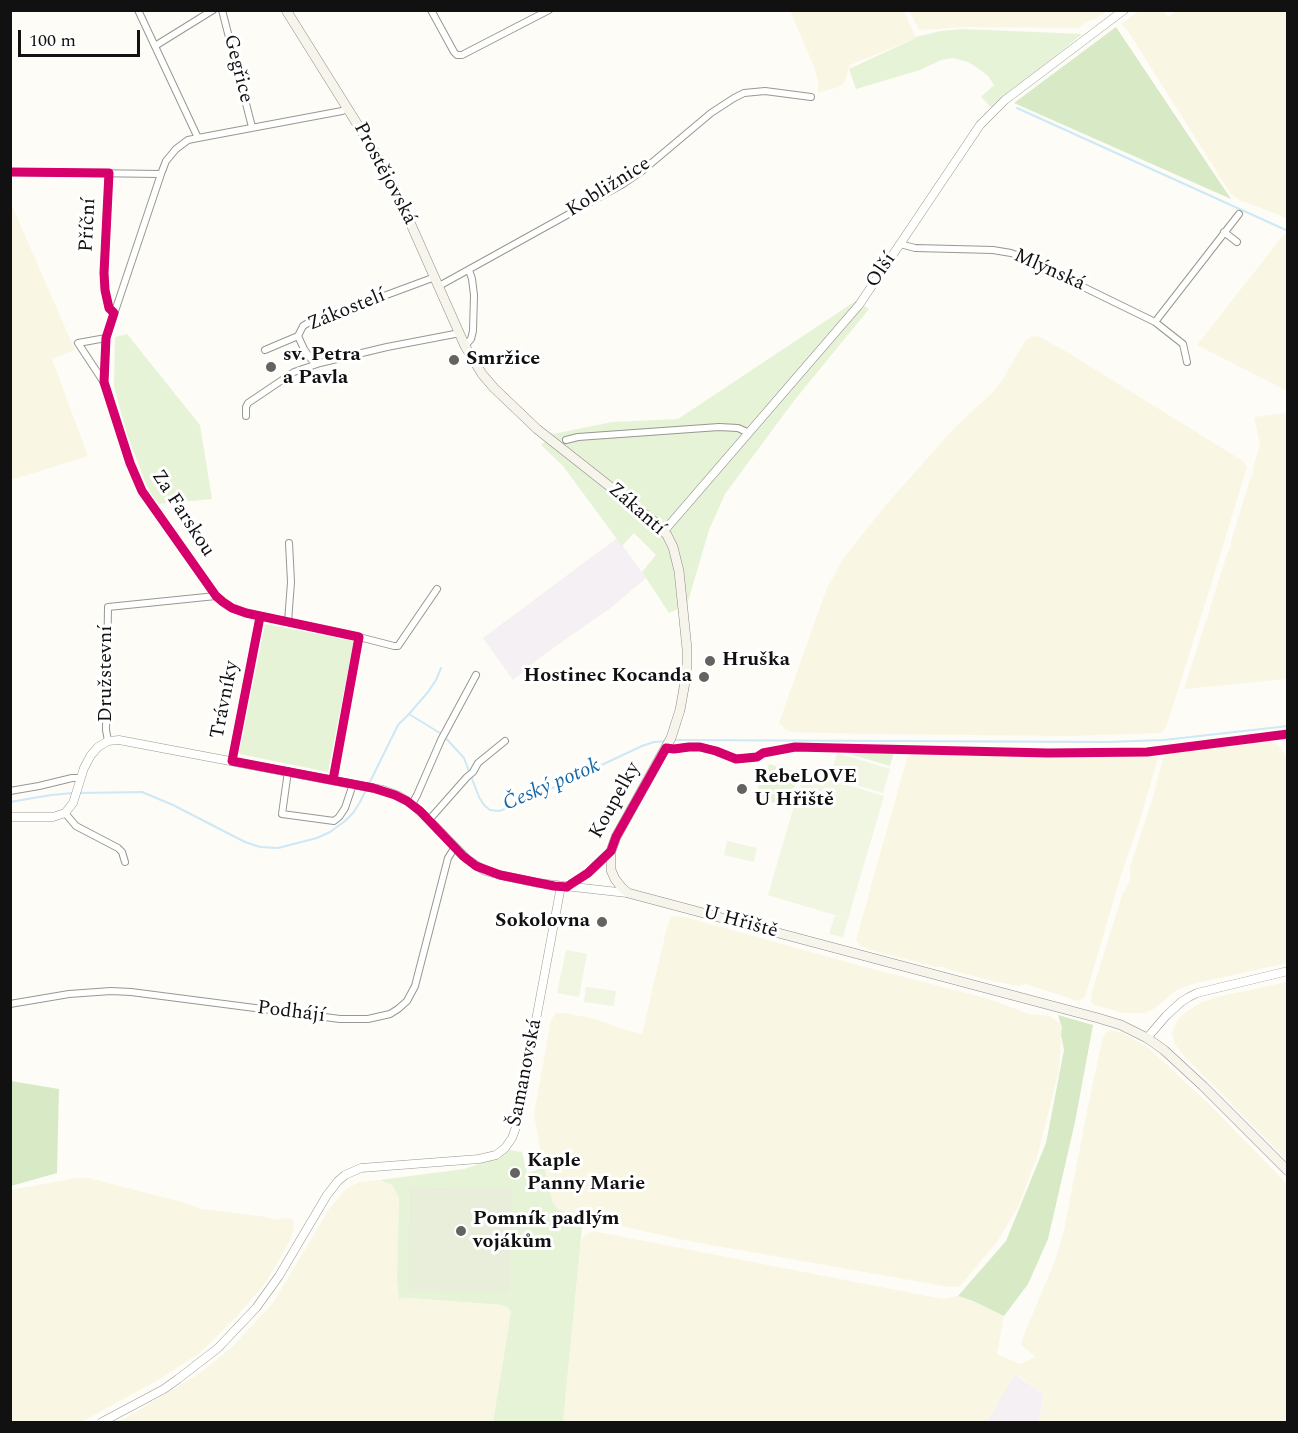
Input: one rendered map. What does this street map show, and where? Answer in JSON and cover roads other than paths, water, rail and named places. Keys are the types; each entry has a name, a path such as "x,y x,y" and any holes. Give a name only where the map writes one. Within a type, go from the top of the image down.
{"main road":[{"name":"Prostějovská","path":"286,10 389,178 465,346"},
{"name":"Zákantí","path":"465,346 487,381 531,424 646,514 664,531 673,547 677,561 688,660 684,690 674,731"},
{"name":"Koupelky","path":"628,893 613,874 610,865 611,851 616,837 674,731"},
{"name":"U Hřiště","path":"628,893 1121,1025 1148,1038 1164,1050 1287,1171"}],"street":[{"path":"138,10 198,138"},
{"name":"Gegřice","path":"155,46 213,10"},
{"name":"Gegřice","path":"222,10 252,127"},
{"path":"431,10 457,55 462,55 549,10"},
{"name":"Olší","path":"664,531 747,432 859,305 980,126 1005,100 1124,10"},
{"name":"Kobližnice","path":"437,281 469,270 623,184 642,171 711,113 744,93 765,91 811,97"},
{"path":"104,382 78,343 106,338 160,174 176,148 188,140 348,108"},
{"name":"Příční","path":"10,171 160,174"},
{"name":"Příční","path":"110,173 104,281 107,301 114,313"},
{"path":"1155,322 1239,214"},
{"path":"1224,232 1237,242"},
{"name":"Mlýnská","path":"900,244 915,248 983,249 1011,253 1024,258 1155,322 1183,344 1187,362"},
{"path":"465,346 471,339 474,295 469,270"},
{"name":"Zákostelí","path":"320,363 311,359 306,353 298,336 308,322 437,281"},
{"name":"Zákostelí","path":"246,416 248,403 294,372 320,363 387,347 460,333"},
{"path":"265,350 298,336"},
{"name":"Za Farskou","path":"106,338 104,382 130,463 142,491 216,596 232,608 260,617 288,622"},
{"path":"566,440 578,437 719,427 738,428 747,432"},
{"path":"289,543 291,582 288,622 398,646 437,589"},
{"name":"Družstevní","path":"108,741 106,730 108,607 216,596"},
{"name":"Trávníky","path":"232,761 260,617"},
{"path":"333,780 359,638"},
{"path":"411,804 441,740 476,675"},
{"name":"Trávníky","path":"108,741 119,740 288,771 373,788 399,796 429,820 471,863 485,871 538,884 564,886"},
{"path":"10,817 53,817 65,813 72,806 91,755 108,741"},
{"path":"429,820 473,772 478,763 505,741"},
{"path":"667,747 674,749 700,747 736,759 756,757 763,753"},
{"path":"288,771 282,814 334,821 345,808 355,784"},
{"path":"10,791 72,778 80,782"},
{"path":"65,813 76,826 118,848 125,862"},
{"name":"Podhájí","path":"10,1004 69,994 111,991 350,1019 374,1018 390,1014 407,1001 415,986 448,858 455,847"},
{"name":"Koupelky","path":"564,886 588,873 611,851"},
{"path":"564,886 628,893"},
{"name":"Šamanovská","path":"102,1422 164,1389 218,1348 256,1308 279,1276 331,1188 345,1175 361,1168 479,1159 501,1152 515,1133 564,886"},
{"path":"1148,1038 1166,1016 1197,993 1287,970"}],"waterway":[{"path":"1017,108 1288,231"},
{"path":"409,714 428,692 441,668"},
{"name":"Český potok","path":"79,793 142,792 173,805 245,842 260,847 278,848 317,838 330,832 353,813 398,725 409,714 443,735 464,758 484,805 490,810 499,811 642,746 667,741"},
{"name":"Český potok","path":"673,740 1108,742 1164,740 1288,726"},
{"name":"Český potok","path":"10,802 73,793"}],"place":[{"name":"Smržice","path":"454,360"},
{"name":"sv. Petra a Pavla","path":"271,367"},
{"name":"Hruška","path":"710,661"},
{"name":"Hostinec Kocanda","path":"704,677"},
{"name":"RebeLOVE U Hřiště","path":"742,789"},
{"name":"Sokolovna","path":"602,922"},
{"name":"Kaple Panny Marie","path":"515,1173"},
{"name":"Pomník padlým vojákům","path":"461,1231"}]}
